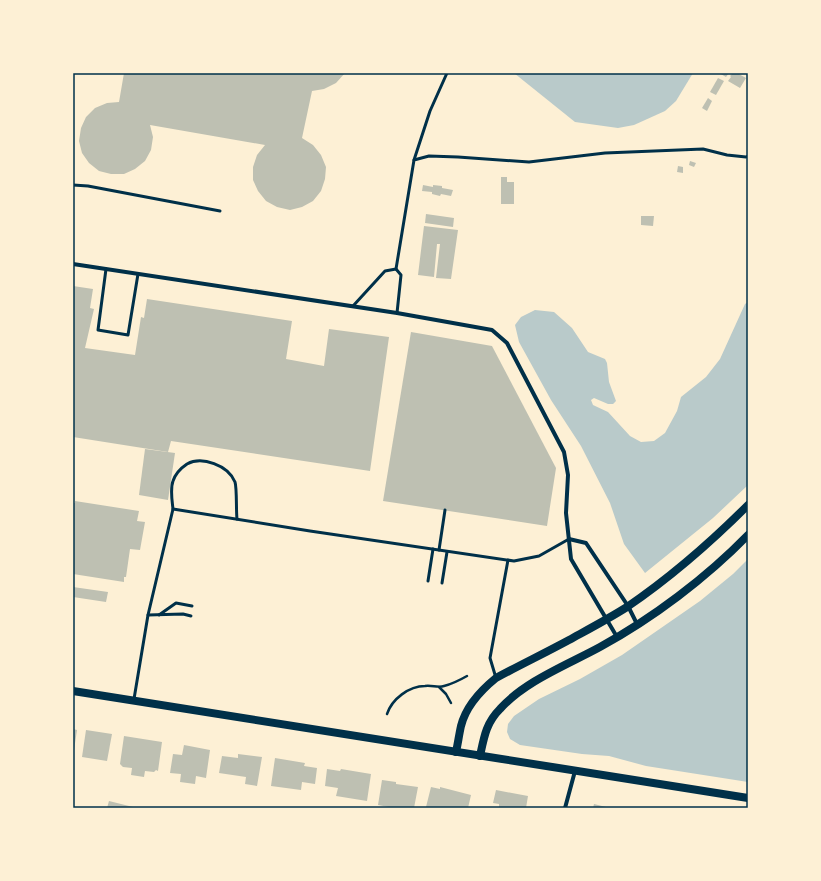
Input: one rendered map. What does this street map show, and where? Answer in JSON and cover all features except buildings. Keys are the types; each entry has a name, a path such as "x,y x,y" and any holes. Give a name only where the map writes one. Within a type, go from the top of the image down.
{"main road":[{"path":"456,752 461,725 466,713 472,702 487,685 496,678 607,619 628,606 689,560 719,534 748,505"},
{"path":"480,756 488,725 498,710 518,692 537,680 601,647 667,604 732,551 748,535"},
{"path":"73,691 748,798"}],"street":[{"path":"73,264 353,306 492,330 507,343 564,452 568,475 566,512 571,559 617,637"},
{"path":"569,539 586,543 628,606 637,624"},
{"path":"565,808 575,771"}],"lane":[{"path":"396,269 414,160 430,111 447,73"},
{"path":"414,160 436,156 529,162 606,153 703,149 727,155 748,156"},
{"path":"73,185 88,186 220,211"},
{"path":"106,269 98,330 128,335 138,274"},
{"path":"353,306 385,271 396,269"},
{"path":"396,269 402,275 397,313"},
{"path":"134,701 148,615 173,509 171,494 173,481 180,470 188,464 199,461 213,463 223,468 230,474 235,483 236,519"},
{"path":"173,509 447,552 514,561 539,556 569,539"},
{"path":"439,550 445,510"},
{"path":"428,580 433,549"},
{"path":"442,582 447,552"},
{"path":"496,678 490,658 508,560"},
{"path":"159,615 176,603 192,606"},
{"path":"148,615 183,614 191,616"}],"path":[{"path":"387,714 395,700 405,692 417,687 443,687 467,676"},
{"path":"438,687 446,694 451,703"}],"shaded area":[{"path":"514,73 693,73 676,101 665,111 634,125 618,128 575,122"},
{"path":"748,302 748,485 713,518 645,573 624,544 610,503 581,446 551,400 519,342 515,325 521,317 535,310 554,312 572,328 588,352 605,359 607,363 609,382 616,401 613,404 608,404 594,398 591,400 593,405 608,412 630,436 641,442 654,441 665,433 677,411 681,397 706,377 720,359 745,304"},
{"path":"748,559 748,782 646,766 609,756 582,754 520,745 510,739 507,732 508,724 514,716 539,699 580,679 622,655 700,601 733,574"}]}
